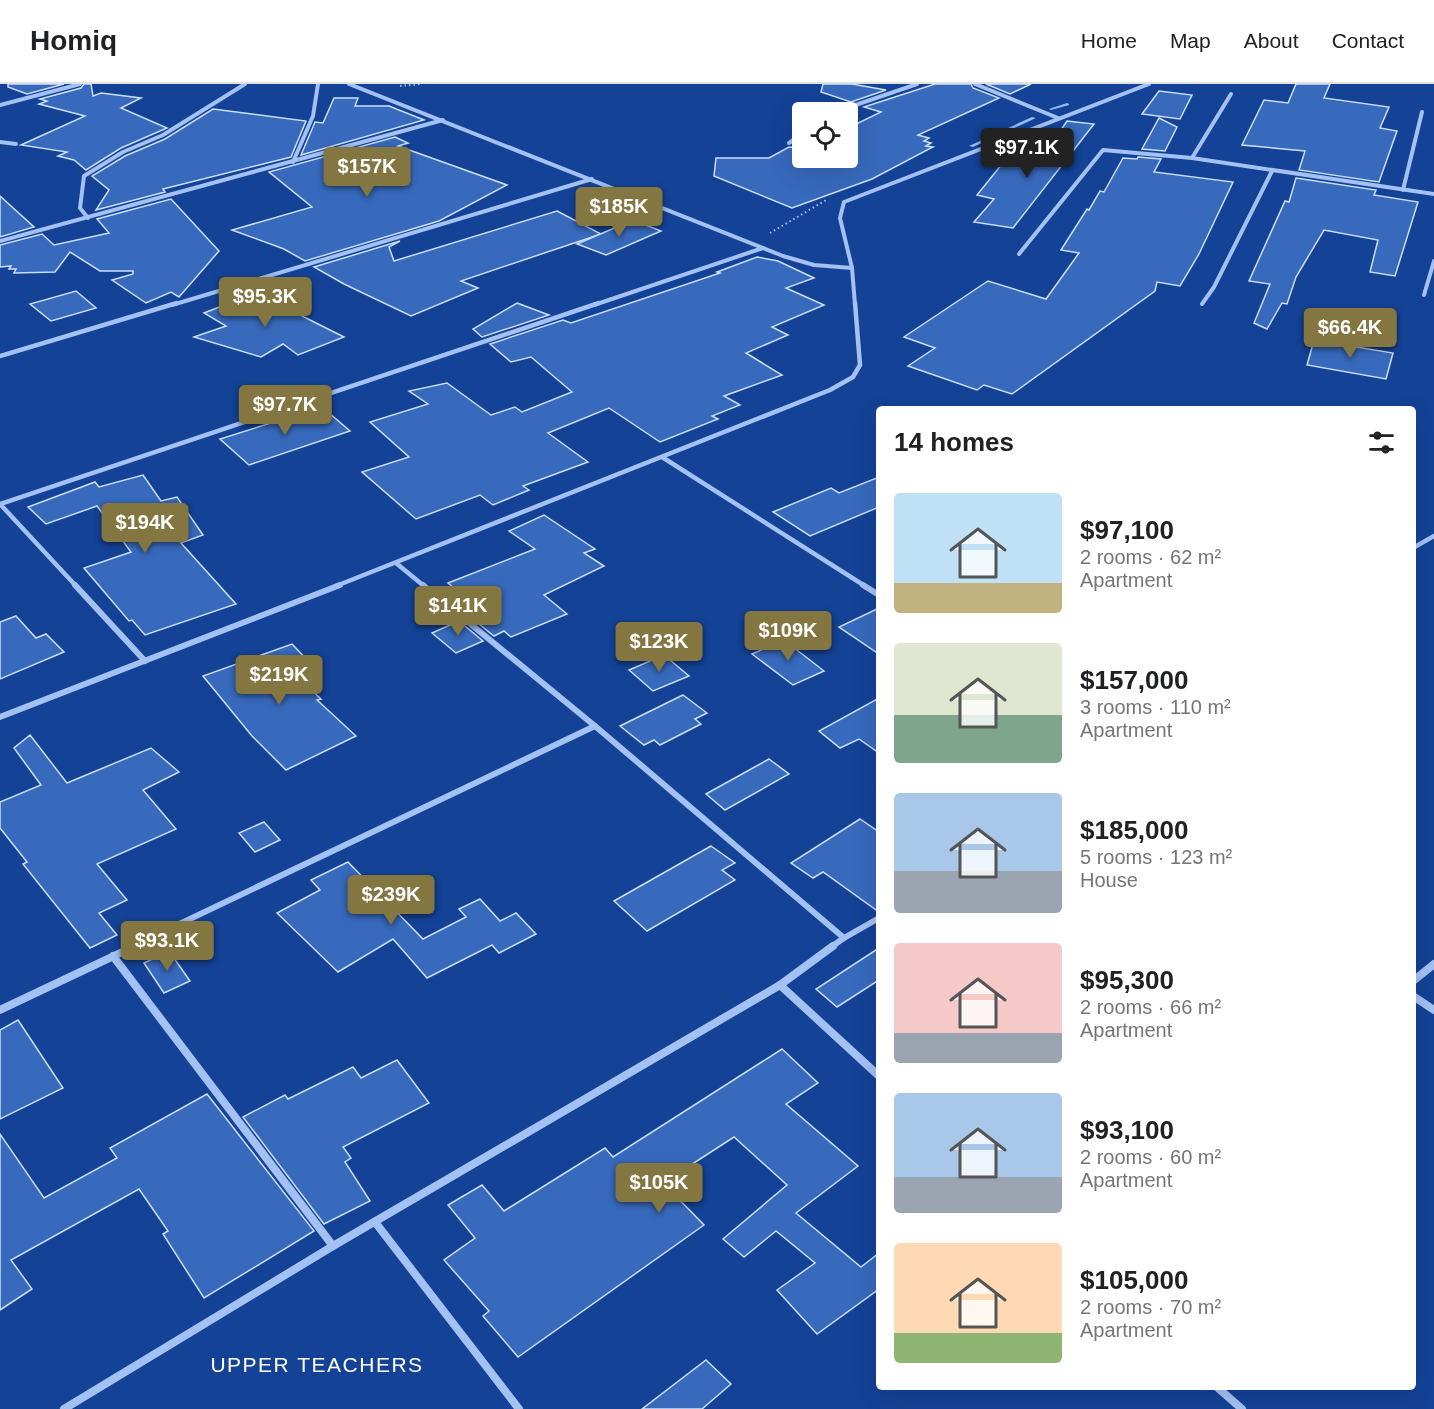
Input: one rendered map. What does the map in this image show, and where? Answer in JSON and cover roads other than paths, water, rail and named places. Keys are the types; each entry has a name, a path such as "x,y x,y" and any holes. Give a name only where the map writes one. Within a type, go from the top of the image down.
{"street":[{"path":"0,103 5,104 80,84"},
{"path":"88,218 80,208 84,176 123,152 163,135 245,84"},
{"path":"293,162 313,116 318,84"},
{"path":"349,84 762,248 814,265 852,268"},
{"path":"858,104 917,84"},
{"path":"975,84 1058,118"},
{"path":"0,717 396,563 830,390 853,377 860,365 852,268 840,218 844,202 1149,84"},
{"path":"1192,158 1231,94"},
{"path":"1403,190 1422,112"},
{"path":"0,241 443,120"},
{"path":"0,142 16,144"},
{"path":"1019,254 1103,150 1192,158 1434,194"},
{"path":"1202,304 1214,287 1272,171"},
{"path":"0,356 592,179"},
{"path":"145,661 0,504 762,248"},
{"path":"1424,295 1434,261"},
{"path":"662,457 876,593"},
{"path":"1416,546 1434,536"},
{"path":"396,563 596,726 844,938"},
{"path":"0,1010 596,726"},
{"path":"64,1409 333,1246 780,985 844,938 876,920"},
{"path":"113,956 333,1246"},
{"path":"1416,979 1434,964"},
{"path":"780,985 876,1073"},
{"path":"1416,998 1434,1010"},
{"path":"375,1222 519,1409"},
{"path":"1220,1390 1242,1409"}],"waterway":[{"path":"1051,109 1067,104"},
{"path":"971,146 1034,118"}],"district":[{"name":"UPPER TEACHERS","path":"317,1365"}]}
